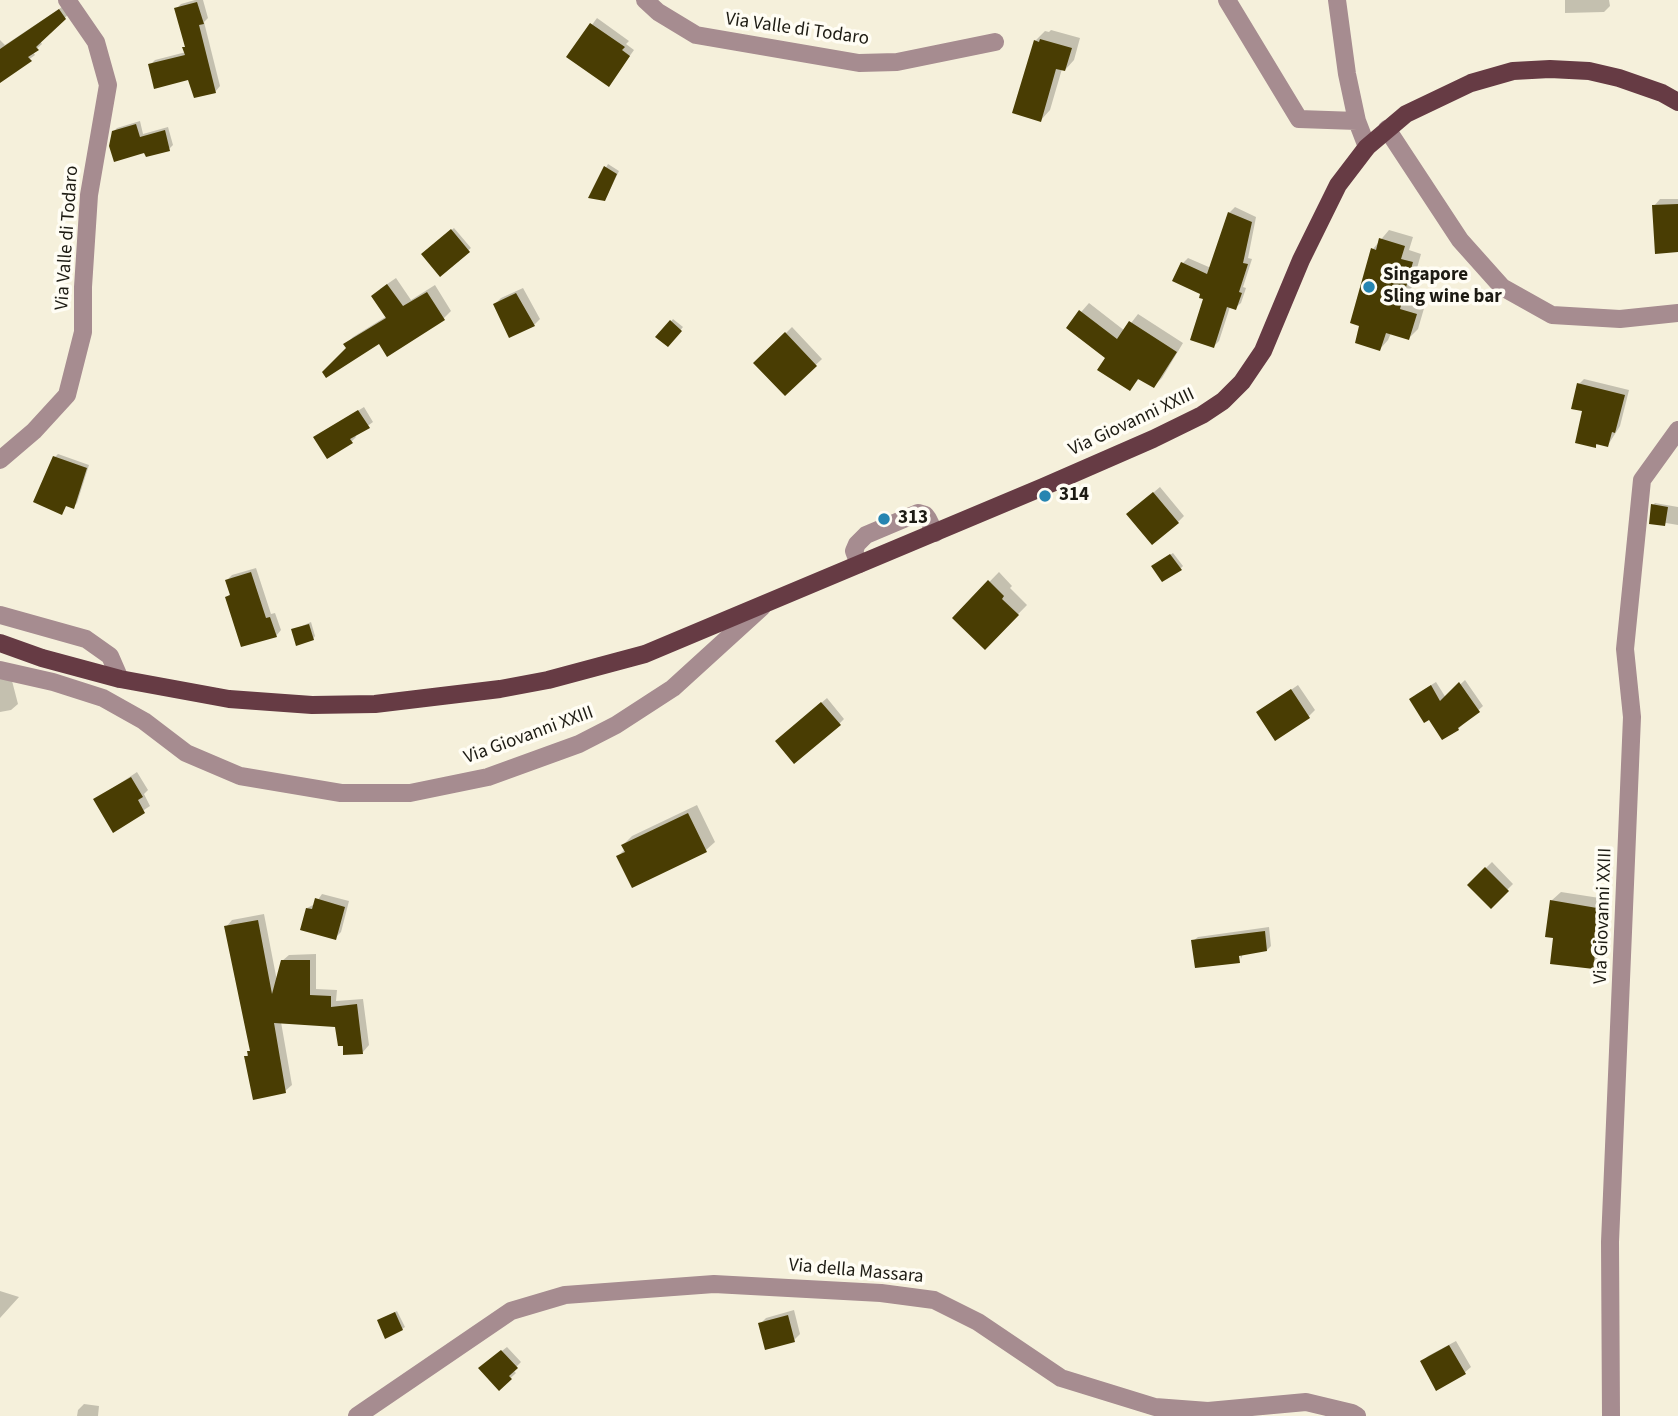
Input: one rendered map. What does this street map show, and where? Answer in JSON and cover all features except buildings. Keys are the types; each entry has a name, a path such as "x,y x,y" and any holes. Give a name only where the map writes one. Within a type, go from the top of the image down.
{"main road":[{"name":"Via Giovanni XXIII","path":"0,643 42,658 120,679 229,699 312,705 375,704 500,689 548,680 645,654 1153,439 1202,415 1223,401 1242,382 1263,351 1301,260 1338,185 1367,147 1406,114 1471,83 1513,71 1550,69 1589,71 1619,78 1662,93 1678,102"}],"street":[{"name":"Via Valle di Todaro","path":"0,460 34,431 67,395 83,332 89,195 108,85 96,42 67,0"},
{"name":"Via Valle di Todaro","path":"645,0 658,12 696,35 859,62 897,62 995,43"},
{"path":"1227,0 1299,119 1357,121"},
{"path":"1337,0 1347,74 1357,121 1367,147"},
{"path":"1387,129 1460,240 1502,287 1552,315 1620,318 1678,313"},
{"name":"Via Giovanni XXIII","path":"1611,1416 1610,1242 1632,716 1625,649 1642,480 1678,430"},
{"name":"Via Giovanni XXIII","path":"0,670 53,682 103,698 144,721 187,753 240,776 341,793 410,793 488,777 579,744 616,725 673,688 762,606"},
{"path":"0,615 86,639 110,656 120,679"},
{"name":"Via della Massara","path":"357,1416 511,1311 565,1295 714,1284 881,1293 934,1300 978,1322 1061,1378 1155,1407 1208,1410 1306,1402 1357,1416"}],"place":[{"name":"Singapore Sling wine bar","path":"1369,287"},
{"name":"314","path":"1045,496"},
{"name":"313","path":"884,519"}]}
